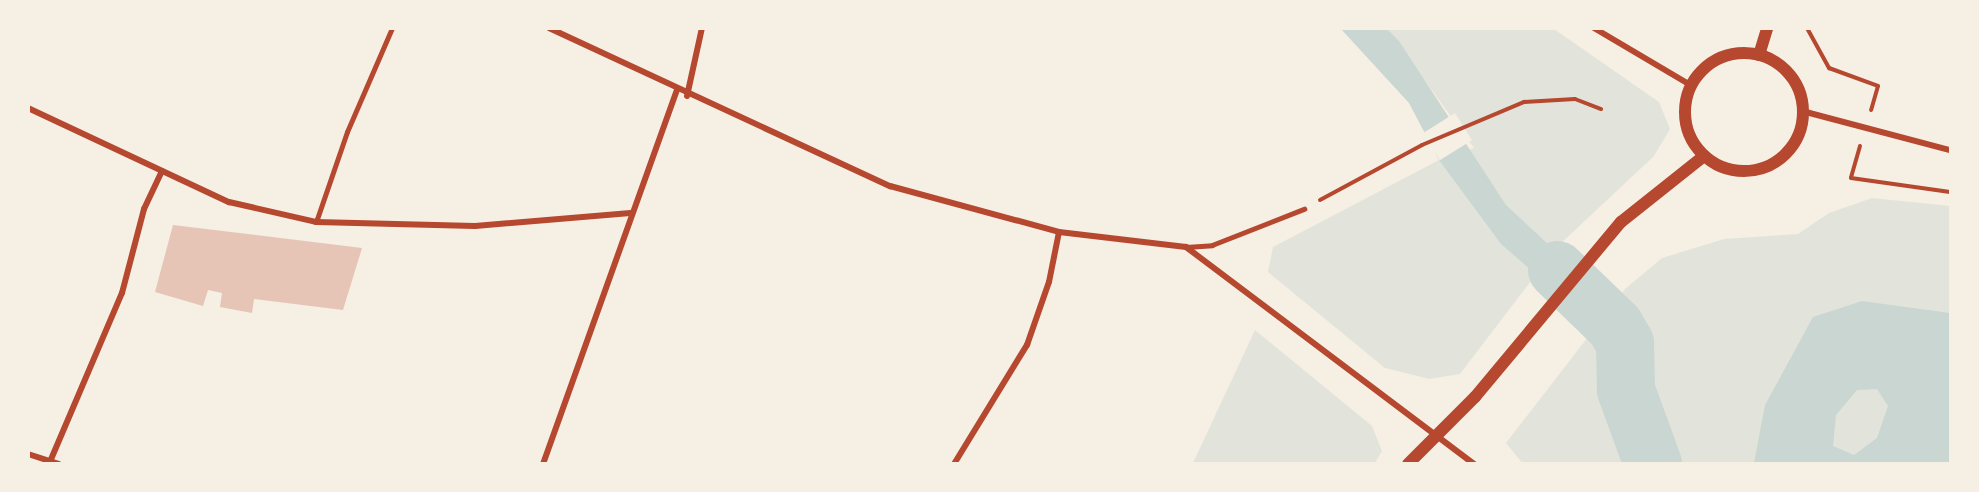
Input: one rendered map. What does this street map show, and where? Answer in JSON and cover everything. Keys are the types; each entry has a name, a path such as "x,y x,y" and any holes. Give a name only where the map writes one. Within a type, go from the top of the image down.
{"main road":[{"path":"1758,55 1767,28"},
{"path":"1738,53 1758,55 1789,74 1802,111 1796,141 1769,165 1738,171 1704,156 1686,125 1685,101 1692,86 1711,63 1738,53"},
{"path":"1408,464 1440,435 1547,310 1586,259 1622,222 1704,156"}],"street":[{"path":"549,28 687,96 890,186 1059,232 1186,247 1440,435 1474,464"},
{"path":"687,96 702,28"},
{"path":"1594,28 1692,86"},
{"path":"543,464 630,213 677,90"},
{"path":"28,108 229,201 316,222 474,226 630,213"},
{"path":"1802,111 1867,124 1950,150"},
{"path":"50,462 123,293 144,208 162,171"},
{"path":"954,464 1027,345 1049,282 1059,232"},
{"path":"28,454 58,464"}],"lane":[{"path":"316,222 346,132 392,28"},
{"path":"1186,247 1212,245 1304,209"}],"path":[{"path":"1807,28 1829,68 1878,87 1851,178 1950,192"},
{"path":"1304,209 1422,145 1524,102 1554,98 1601,110"}],"shaded area":[{"path":"1341,29 1387,29 1399,41 1506,205 1607,299 1615,326 1578,311 1501,244 1439,160 1409,103"},
{"path":"1387,29 1554,29 1659,102 1670,129 1654,156 1557,247 1460,374 1429,379 1385,368 1268,272 1273,247 1439,160 1474,148"},
{"path":"1872,198 1950,206 1950,463 1523,464 1506,443 1625,289 1662,258 1724,239 1798,234 1829,213"},
{"path":"1862,301 1950,313 1950,463 1754,463 1765,405 1813,317","holes":["1877,389 1888,406 1877,438 1854,455 1833,446 1836,415 1857,390"]},
{"path":"1255,330 1372,426 1382,451 1375,463 1193,463"}],"pier":[{"path":"1455,113 1472,140 1440,160 1423,133"},
{"path":"1563,250 1609,297 1596,321 1576,313 1541,280"}],"building":[{"path":"173,225 362,248 343,310 254,299 252,313 220,307 222,293 208,290 203,306 155,292"}],"waterway":[{"path":"1557,270 1615,326 1625,343 1626,390 1653,464"}]}
